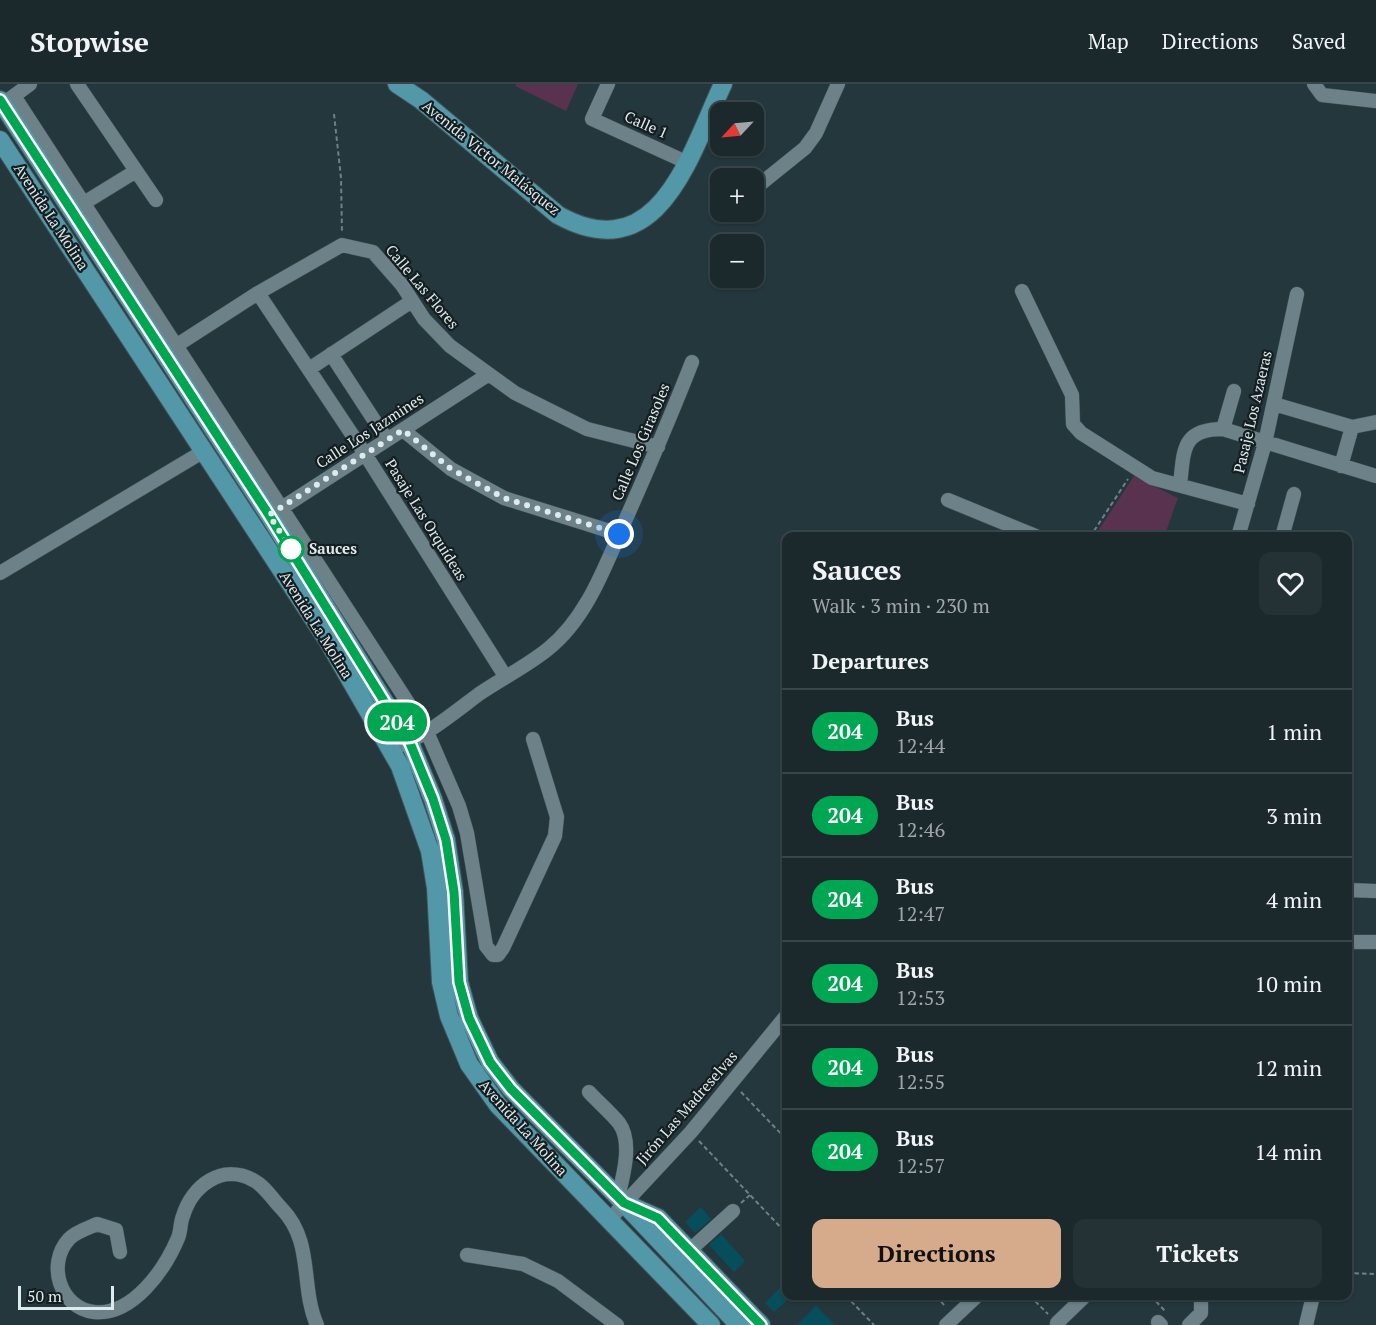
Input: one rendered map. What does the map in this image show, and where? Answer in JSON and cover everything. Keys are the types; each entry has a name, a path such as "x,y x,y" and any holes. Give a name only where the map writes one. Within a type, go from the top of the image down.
{"main road":[{"name":"Avenida Victor Malásquez","path":"397,84 412,93 546,206 582,226 612,230 631,226 647,218 666,197 686,162 723,84"},
{"name":"Avenida La Molina","path":"4,101 276,512 410,743 433,799 448,848 454,892 459,982 474,1033 490,1062 511,1089 621,1200 738,1325"},
{"name":"Avenida La Molina","path":"0,140 328,641 391,749 408,784 430,852 436,888 441,982 460,1048 477,1078 498,1105 711,1325"},
{"name":"Avenida La Molina","path":"621,1200 658,1218 761,1325"}],"street":[{"path":"30,84 4,101 84,203 170,350 258,293 342,245"},
{"path":"77,84 156,200"},
{"name":"Calle 1","path":"608,84 592,119 686,162"},
{"path":"764,181 805,148 816,133 838,84"},
{"path":"1314,84 1322,96 1376,101"},
{"path":"84,203 136,171"},
{"name":"Calle Las Flores","path":"342,245 373,252 450,346 515,393 587,429 658,447"},
{"path":"1022,291 1072,395 1072,419 1075,428 1137,466 1152,478 1248,504"},
{"name":"Pasaje Las Orquídeas","path":"258,293 365,454 505,676"},
{"name":"Pasaje Los Azaeras","path":"1240,532 1265,443 1297,294"},
{"path":"309,369 412,301"},
{"path":"331,354 387,440"},
{"name":"Calle Los Girasoles","path":"391,749 410,743 505,676 548,649 571,625 591,596 658,447 692,362"},
{"name":"Calle Los Jazmines","path":"276,512 489,374"},
{"path":"1223,429 1234,391"},
{"path":"1274,404 1352,427 1376,422"},
{"path":"1341,466 1352,427"},
{"path":"1180,485 1185,446 1199,432 1208,429 1223,429 1376,476"},
{"path":"403,430 451,469 504,498 619,534"},
{"path":"0,573 204,451"},
{"path":"1283,532 1294,494"},
{"path":"948,500 1026,532"},
{"path":"276,512 427,732 459,806 467,833 486,946 493,956 498,955 503,948 555,836 557,817 532,739"},
{"path":"1352,890 1376,891"},
{"path":"1352,942 1376,942"},
{"name":"Jirón Las Madreselvas","path":"609,1220 621,1200 690,1132 782,1021"},
{"path":"589,1092 620,1124 625,1169 621,1200"},
{"path":"120,1252 116,1230 97,1224 70,1237 63,1246 58,1264 59,1286 70,1302 86,1311 105,1313 126,1304 155,1278 180,1236 183,1215 195,1193 210,1178 226,1174 253,1180 291,1218 299,1235 317,1325"},
{"path":"690,1250 733,1211"},
{"path":"467,1255 523,1264 558,1281 617,1325"},
{"path":"946,1325 973,1300"},
{"path":"1057,1323 1081,1300"},
{"path":"1189,1325 1201,1313 1201,1300"},
{"path":"1306,1325 1313,1300"}],"path":[{"path":"334,114 341,178 342,245"},
{"path":"1093,532 1137,466"},
{"path":"732,1083 782,1135"},
{"path":"690,1132 782,1229"},
{"path":"1352,1273 1376,1274"},
{"path":"850,1300 874,1325"},
{"path":"1034,1300 1057,1323"},
{"path":"1153,1300 1162,1320"}],"shaded area":[{"path":"517,84 578,84 566,111 515,86"},
{"path":"1134,476 1178,498 1166,532 1097,532"}],"building":[{"path":"701,1207 711,1219 695,1233 685,1222"},
{"path":"721,1234 745,1261 734,1272 709,1245"},
{"path":"782,1286 782,1300 786,1301 774,1312 765,1303"},
{"path":"816,1306 835,1325 797,1325"}],"bus line":[{"name":"204","path":"0,100 269,515 410,743 425,777 446,840 454,892 459,982 474,1033 490,1062 511,1089 624,1203 658,1218 761,1325"}],"place":[{"name":"Sauces","path":"291,549"}],"route":[{"path":"291,549 269,515 403,430 451,469 504,498 619,534"}]}
